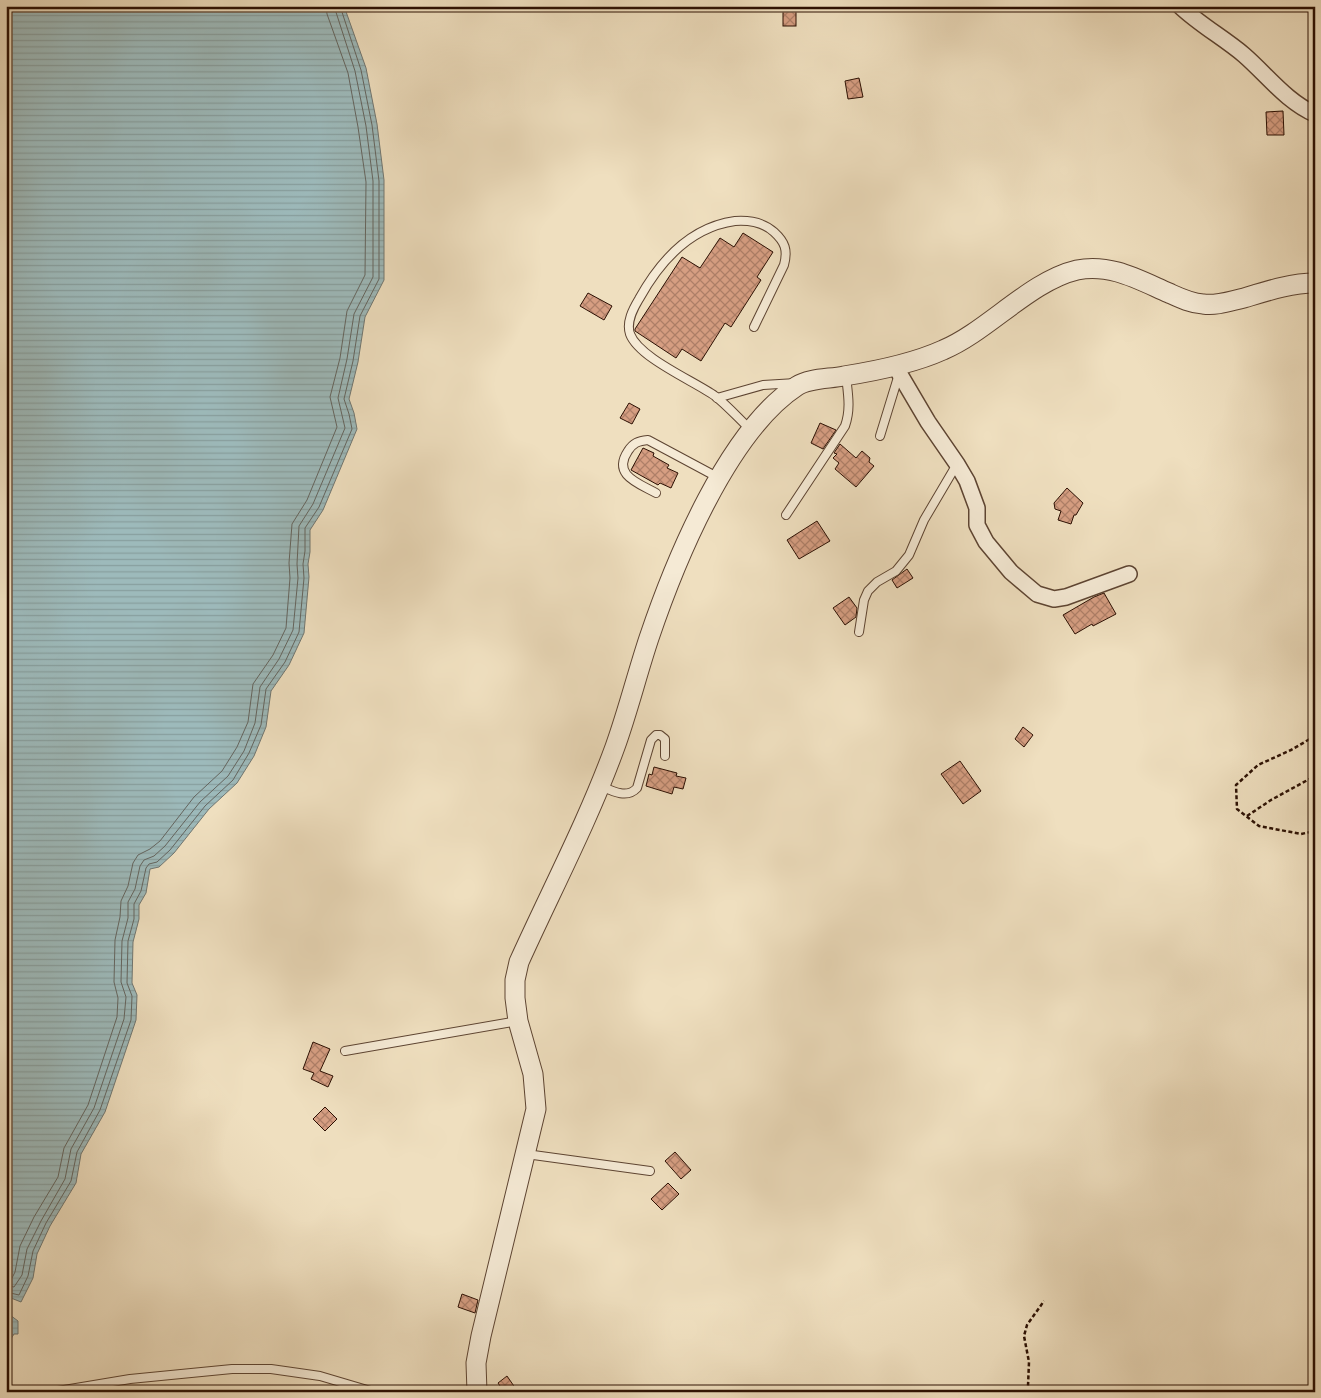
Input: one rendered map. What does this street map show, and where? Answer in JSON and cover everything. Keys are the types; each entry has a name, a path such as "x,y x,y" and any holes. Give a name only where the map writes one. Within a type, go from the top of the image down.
{"street":[{"path":"1180,6 1202,25 1242,54 1301,107 1315,114"},
{"path":"477,1392 476,1363 481,1336 536,1109 536,1091 533,1074 518,1021 515,998 515,980 519,962 599,786 614,748 663,600 695,526 719,478 751,430 778,401 801,383 897,370 942,351 982,327 1036,288 1057,277 1078,270 1100,268 1122,272 1192,302 1207,305 1221,304 1286,286 1315,283"},
{"path":"897,370 928,422 967,480 978,512 977,525 986,542 1011,572 1037,594 1054,599 1129,574"}],"lane":[{"path":"751,430 717,398 647,354 636,344 630,334 629,323 633,309 661,265 698,233 721,223 744,220 758,222 779,236 785,244 787,255 754,327"},
{"path":"880,436 897,370"},
{"path":"786,515 845,426 849,414 846,376"},
{"path":"717,398 763,385 801,383"},
{"path":"656,493 629,478 624,471 622,464 625,455 632,445 639,441 648,440 719,478"},
{"path":"859,632 864,600 868,591 877,582 896,571 909,555 924,520 958,464"},
{"path":"599,786 621,793 635,791 651,740 656,735 660,735 665,739 665,756"},
{"path":"345,1051 518,1021"},
{"path":"526,1154 650,1171"},
{"path":"52,1392 130,1379 232,1369 271,1369 320,1376 374,1392"}],"path":[{"path":"1315,736 1291,750 1258,765 1236,785 1237,809 1259,826 1301,834 1315,831"},
{"path":"1246,816 1315,776"},
{"path":"1026,1392 1029,1362 1024,1336 1027,1326 1044,1302"}],"water":[{"path":"6,6 344,6 366,68 377,124 384,180 384,280 365,317 358,362 349,399 357,429 323,510 310,530 309,577 304,633 289,665 271,691 266,727 254,756 237,783 209,809 174,853 159,867 150,869 146,893 139,905 139,919 133,942 132,983 137,995 136,1020 105,1112 81,1154 76,1183 50,1226 37,1254 33,1278 21,1302 6,1296"},
{"path":"6,1312 18,1321 18,1334 14,1334 6,1347"}],"building":[{"path":"783,6 796,6 796,26 783,26"},
{"path":"859,78 863,97 848,99 845,81"},
{"path":"1283,111 1284,135 1267,135 1266,112"},
{"path":"743,233 773,252 757,277 761,280 731,327 725,323 701,361 682,349 676,358 635,331 682,257 700,268 720,238 734,247"},
{"path":"588,293 612,306 604,320 580,306"},
{"path":"629,403 640,409 632,424 620,418"},
{"path":"820,423 836,430 823,449 811,443"},
{"path":"840,444 856,458 862,451 870,458 869,462 874,466 856,487 835,469 839,463 833,458 837,454 834,453"},
{"path":"643,448 654,453 653,456 669,465 667,468 678,473 671,488 660,483 658,485 631,470"},
{"path":"1067,488 1083,503 1076,515 1074,515 1071,524 1058,520 1061,511 1055,509 1054,503"},
{"path":"817,521 830,541 799,559 787,540"},
{"path":"907,569 913,578 897,588 892,580"},
{"path":"1104,593 1116,614 1093,626 1092,624 1075,634 1063,615"},
{"path":"849,597 857,608 856,617 845,625 833,608"},
{"path":"1023,727 1033,735 1024,747 1015,739"},
{"path":"960,761 981,791 963,804 941,774"},
{"path":"654,767 677,773 676,776 686,778 683,789 674,787 672,794 646,786 649,774 652,775"},
{"path":"313,1042 330,1049 320,1071 333,1076 328,1087 311,1079 314,1073 303,1069"},
{"path":"325,1107 337,1119 325,1131 313,1119"},
{"path":"675,1152 691,1170 681,1179 665,1161"},
{"path":"668,1183 679,1194 662,1210 651,1199"},
{"path":"462,1294 478,1300 475,1313 458,1307"},
{"path":"507,1376 518,1392 504,1392 498,1383"}]}
